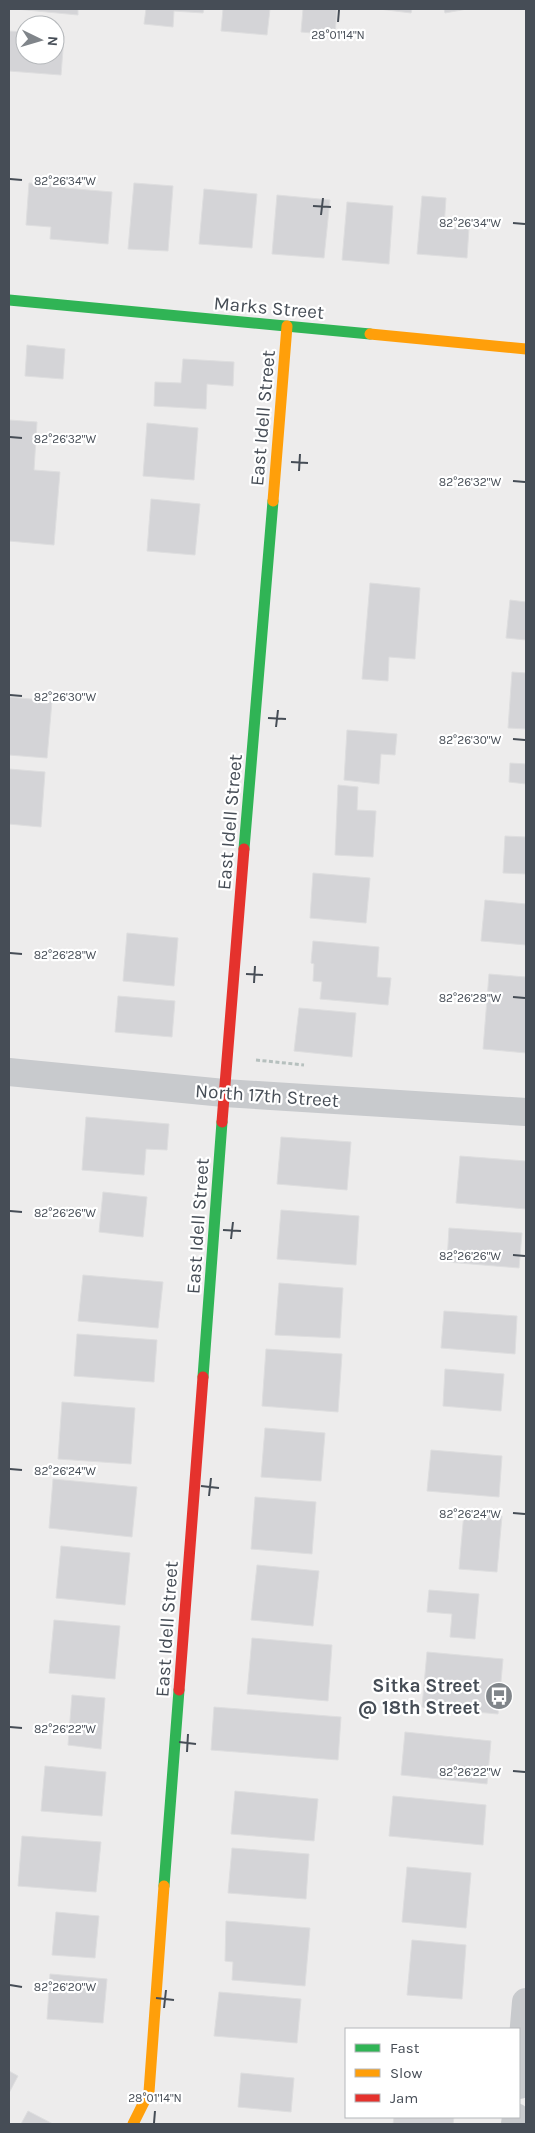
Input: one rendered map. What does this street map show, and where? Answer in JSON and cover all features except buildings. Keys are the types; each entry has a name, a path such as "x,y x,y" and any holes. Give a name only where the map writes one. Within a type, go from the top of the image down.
{"street":[{"name":"Marks Street","path":"9,300 526,349"},
{"name":"East Idell Street","path":"133,2124 149,2092 224,1093 288,326"},
{"name":"North 17th Street","path":"9,1072 224,1093 526,1112"},
{"path":"520,2073 526,2002"}],"traffic: fast":[{"path":"9,300 370,334"},
{"path":"244,849 273,501"},
{"path":"203,1377 222,1122"},
{"path":"164,1886 179,1690"}],"traffic: slow":[{"path":"273,501 287,326"},
{"path":"370,334 526,349"},
{"path":"133,2124 149,2092 164,1886"}],"traffic: jam":[{"path":"222,1122 244,849"},
{"path":"179,1690 203,1377"}],"place":[{"name":"Sitka Street @ 18th Street","path":"499,1696"}]}
